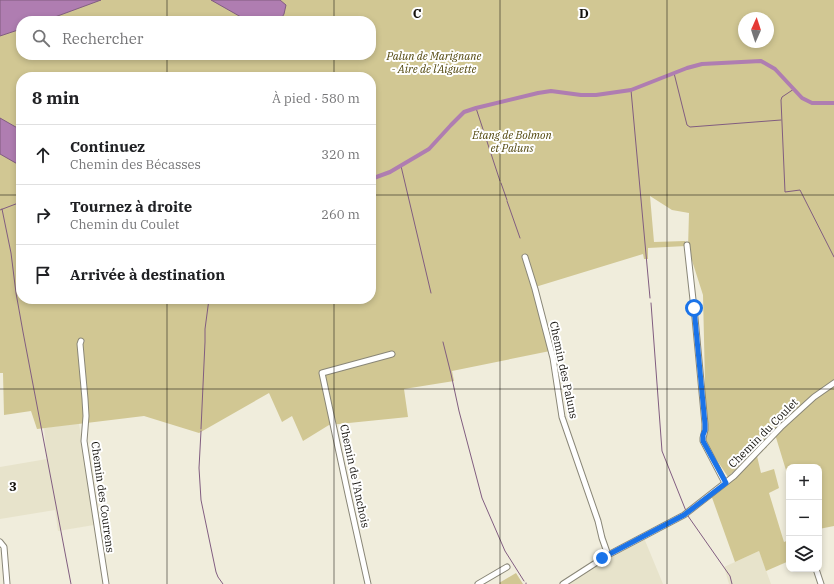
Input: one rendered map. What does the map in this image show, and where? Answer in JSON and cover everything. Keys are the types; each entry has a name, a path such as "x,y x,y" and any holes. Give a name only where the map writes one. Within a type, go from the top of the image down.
{"street":[{"path":"687,245 705,424 703,439 726,483"},
{"name":"Chemin des Paluns","path":"525,257 553,358 562,417 598,521 608,555"},
{"name":"Chemin des Courrens","path":"81,341 85,405 84,441 106,584"},
{"name":"Chemin de l'Anchois","path":"368,584 322,373 392,354"},
{"name":"Chemin du Coulet","path":"564,584 608,555 684,515 734,476 812,398 834,383"},
{"path":"0,542 4,547 7,584"},
{"path":"478,584 507,567"},
{"path":"817,572 821,584"}],"shaded area":[{"path":"0,0 101,0 58,16 16,16 16,31 0,36"},
{"path":"211,0 280,0 286,5 283,16 239,16"},
{"path":"0,118 16,127 16,163 0,154"},
{"path":"79,423 94,525 58,531 55,510 0,519 0,467 47,459 44,428"},
{"path":"644,538 663,584 569,584 605,559"},
{"path":"759,551 771,584 729,584 724,567"}],"green space":[{"name":"Étang de Bolmon et Paluns","path":"0,0 834,0 834,526 822,528 822,464 786,464 786,470 774,431 728,477 701,436 705,383 703,295 688,248 689,213 672,210 650,196 654,242 685,241 686,246 648,248 648,259 644,259 643,254 532,288 550,351 452,371 454,381 404,389 408,417 329,425 303,441 292,416 282,422 269,393 199,433 144,416 37,429 31,411 4,415 3,373 0,373"},
{"path":"765,442 767,447 757,456 761,473 774,469 779,488 769,493 784,542 786,541 786,562 766,571 759,551 735,562 710,492 733,476"},
{"path":"516,573 523,584 499,583"}],"waterway":[{"path":"376,177 390,172 429,149 464,112 551,91 581,95 596,95 631,90 687,68 702,64 761,61 775,69 802,98 812,103 834,103"},
{"path":"674,73 687,125 690,127 781,120"},
{"path":"794,89 782,97 781,100 785,192 800,190 834,257"},
{"path":"631,90 650,298"},
{"path":"476,108 500,181"},
{"path":"401,166 431,293"},
{"path":"501,183 507,200"},
{"path":"507,201 520,238"},
{"path":"0,210 16,204"},
{"path":"2,209 11,253 16,293"},
{"path":"651,303 662,451 686,511"},
{"path":"18,304 71,584"},
{"path":"201,429 205,329 208,304"},
{"path":"443,342 459,411 482,498 505,551 524,581"},
{"path":"201,431 199,468 201,500 216,572 223,584"},
{"path":"688,516 730,576 732,584"}],"route":[{"path":"602,558 684,515 726,483 703,441 705,424 694,308"}],"park label":[{"name":"Palun de Marignane - Aire de l'Aiguette","path":"434,62"}]}
